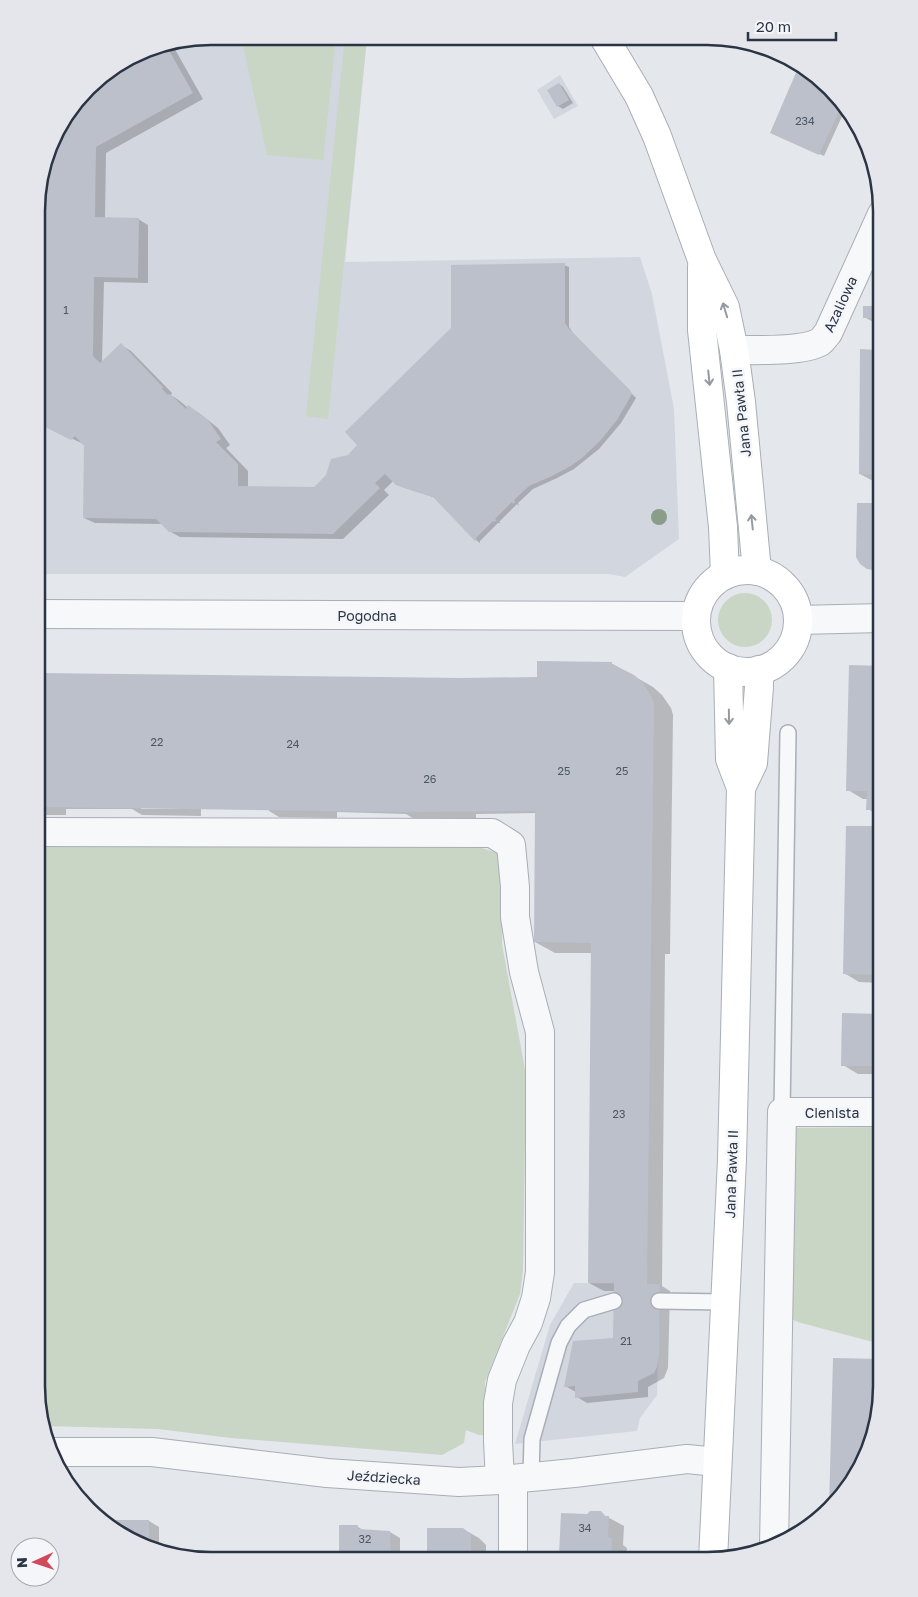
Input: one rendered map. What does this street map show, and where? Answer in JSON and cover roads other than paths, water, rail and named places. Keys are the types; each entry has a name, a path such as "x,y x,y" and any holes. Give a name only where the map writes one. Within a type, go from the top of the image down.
{"street":[{"name":"Jana Pawła II","path":"609,45 639,96 657,136 702,260 725,307 734,350 758,571"},
{"name":"Azaliowa","path":"734,350 774,350 804,346 822,341 828,333 873,234"},
{"name":"Jana Pawła II","path":"702,260 702,330 724,527 725,575"},
{"path":"741,570 758,571 782,583 796,606 798,620 796,634 791,646 777,661 759,670 744,672 728,668 714,660 704,648 697,633 696,616 699,603 705,592 714,582 725,575 741,570"},
{"name":"Pogodna","path":"45,614 696,616"},
{"path":"798,620 873,618"},
{"name":"Jana Pawła II","path":"713,1552 732,1159 741,788 730,759 728,668"},
{"name":"Jana Pawła II","path":"741,788 753,762 759,670"},
{"path":"45,832 492,833 511,845 516,926 524,972 540,1032 540,1272 536,1298 528,1323 516,1345 502,1380 498,1403 498,1442 515,1479 513,1552"},
{"path":"774,1538 782,1112"},
{"name":"Cienista","path":"782,1112 873,1112"},
{"name":"Jeździecka","path":"59,1452 152,1452 327,1473 459,1482 515,1479 687,1459 717,1462"}],"lane":[{"path":"782,1112 788,733"},
{"path":"515,1479 532,1439 559,1343 568,1326 584,1310 614,1301"},
{"path":"659,1301 725,1302"}]}
